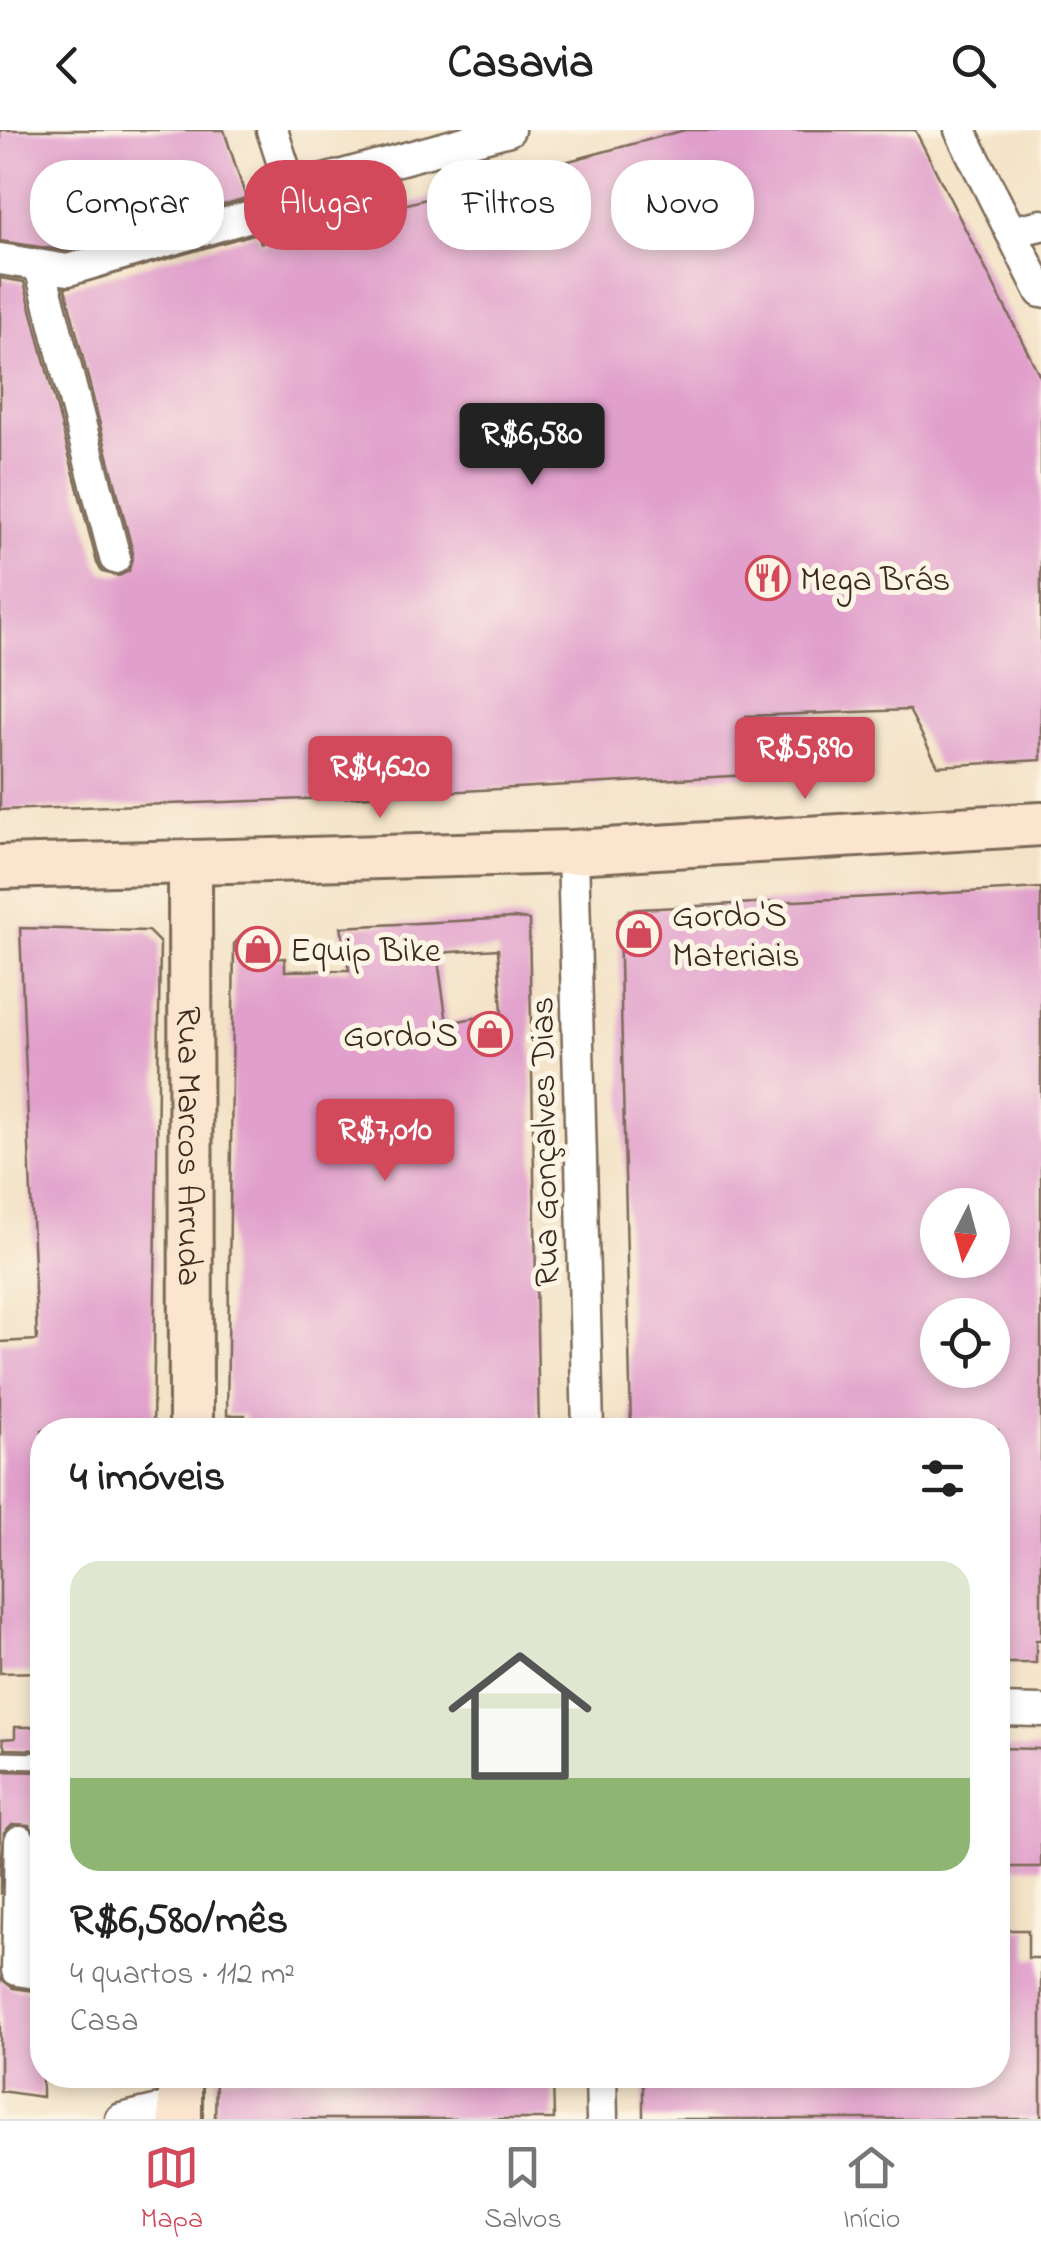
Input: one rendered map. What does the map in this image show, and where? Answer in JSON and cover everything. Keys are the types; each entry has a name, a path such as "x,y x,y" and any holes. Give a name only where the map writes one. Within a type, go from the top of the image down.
{"main road":[{"path":"0,867 573,852 1041,824"},
{"name":"Rua Marcos Arruda","path":"190,864 191,1418"}],"street":[{"path":"272,130 282,160"},
{"path":"399,160 509,130"},
{"path":"960,130 1041,292"},
{"path":"0,258 68,270 244,218"},
{"path":"1010,232 1041,225"},
{"path":"40,267 115,558"},
{"name":"Rua Gonçalves Dias","path":"573,852 588,1418"},
{"path":"1010,1710 1041,1711"},
{"path":"20,1842 18,1970 30,1972"},
{"path":"601,2088 602,2119"},
{"path":"121,2119 180,2100"}],"lane":[{"path":"0,1760 30,1761"}],"building":[{"path":"0,130 224,130 244,199 224,205 224,160 30,160 30,245 0,241"},
{"path":"685,130 915,130 1041,378 1041,760 938,766 909,710 746,716 749,775 336,798 0,810 0,278 24,282 97,563 102,572 119,576 129,571 133,553 65,288 198,250 224,250 224,242 244,237 244,250 407,250 407,204 427,199 427,250 591,250 591,160 572,160"},
{"path":"1041,888 1041,1640 1036,1640 1036,1663 1010,1663 1010,1418 631,1418 619,920 629,910"},
{"path":"529,920 539,1418 227,1415 234,944 244,933 274,931 272,959 285,958 285,971 349,970 341,927","holes":["498,949 502,1013 447,1023 437,953"]},
{"path":"20,928 148,931 160,943 153,1418 30,1418 30,1672 0,1673 0,1342 37,1340"},
{"path":"15,1727 30,1727 30,1750 5,1749 2,1739 15,1738"},
{"path":"1010,1748 1041,1749 1041,1867 1010,1867"},
{"path":"0,1771 30,1772 30,1827 12,1824 4,1832 0,1895"},
{"path":"1010,1930 1028,1930 1028,1958 1041,1958 1041,2119 643,2119 643,2088 1010,2088"},
{"path":"0,1978 13,1988 30,1990 30,2088 42,2088 42,2097 0,2091"},
{"path":"216,2088 553,2088 554,2119 215,2119"}],"place":[{"name":"Mega Brás","path":"768,578"},
{"name":"Gordo'S Materiais","path":"639,934"},
{"name":"Equip Bike","path":"258,949"},
{"name":"Gordo'S","path":"490,1034"}]}
